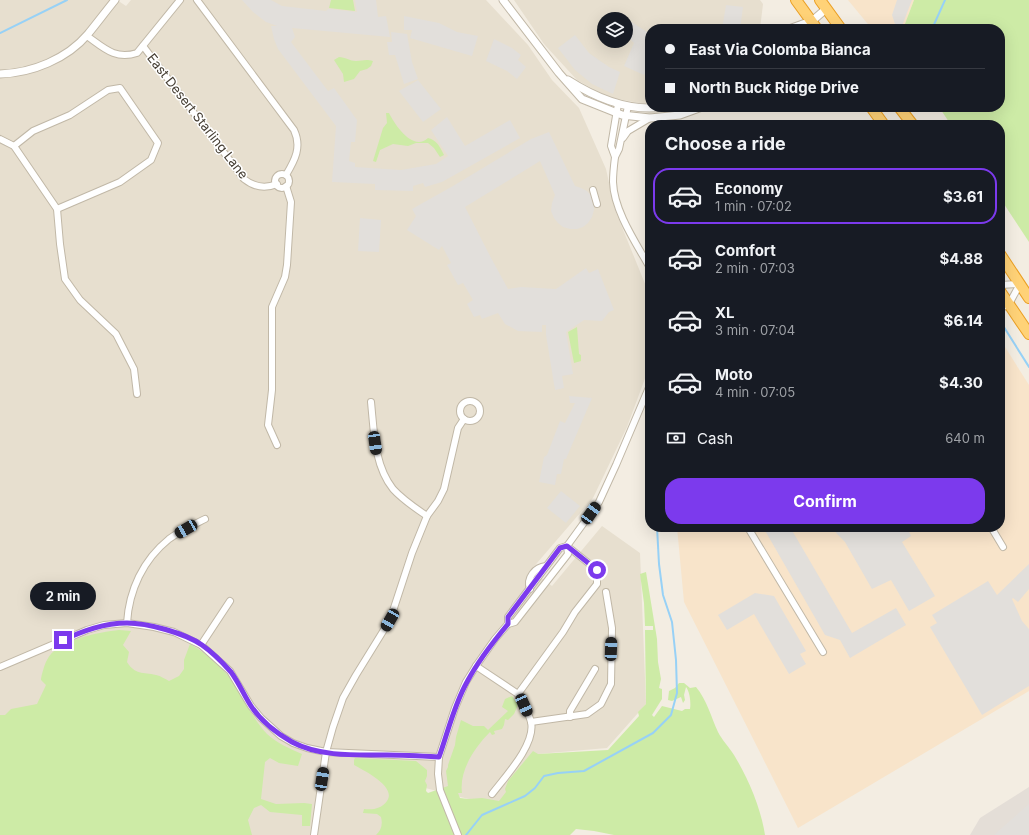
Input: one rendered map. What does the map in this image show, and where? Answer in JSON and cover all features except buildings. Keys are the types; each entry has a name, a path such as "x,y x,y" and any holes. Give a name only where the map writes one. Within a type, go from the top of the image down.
{"highway":[{"path":"796,0 810,24"},
{"path":"820,0 837,24"},
{"path":"1005,262 1029,298"},
{"path":"1005,307 1029,334"}],"street":[{"path":"0,74 17,73 48,63 62,56 87,36 115,0"},
{"path":"87,36 108,51 115,54 130,55 137,52 143,46 180,0"},
{"path":"197,0 294,130 298,143 298,149 296,156 286,174"},
{"path":"503,0 558,73 582,99 626,116 650,118 680,115 688,112"},
{"path":"813,24 826,9"},
{"name":"East Desert Starling Lane","path":"143,46 244,178 255,186 263,188 277,184"},
{"path":"558,73 585,91 607,101 645,108"},
{"path":"14,146 33,131 70,115 108,90 120,88 158,143 151,160 120,182 57,208"},
{"path":"615,157 611,146 618,104"},
{"path":"628,106 619,149 615,157 613,183 618,204 625,222 645,259"},
{"path":"646,120 650,118"},
{"path":"620,141 628,131 645,120"},
{"path":"0,139 14,146 57,208 65,279 80,300 116,334 134,369 137,394"},
{"path":"286,174 277,176 276,180 277,184 281,187 286,186"},
{"path":"277,444 268,425 272,390 272,307 285,276 287,265 291,206 286,186 289,180 286,174"},
{"path":"593,190 597,204"},
{"path":"1005,285 1020,284"},
{"path":"1005,305 1020,284"},
{"path":"508,624 508,617 560,548 567,546 598,502 616,465 645,397"},
{"path":"371,402 377,454 384,474 393,488 406,501 427,516"},
{"path":"314,835 328,740 343,698 356,674 390,620 412,553 427,516 444,490 458,428 464,419"},
{"path":"127,623 131,593 146,564 159,548 170,538 205,519"},
{"path":"751,532 823,652"},
{"path":"994,532 1003,546"},
{"path":"458,835 440,790 438,774 439,757 455,708 466,682 476,666 495,639 508,624 514,622 568,554 567,546"},
{"path":"518,694 563,632 575,612 597,584 597,570 567,546"},
{"path":"531,722 587,714 601,704 611,684 612,628 606,592"},
{"path":"201,645 230,601"},
{"path":"0,667 87,630 127,623 154,626 174,632 201,645 230,671 251,706 268,725 281,736 294,743 307,748 326,752 439,757"},
{"path":"476,666 518,694 531,722 532,733 525,749 492,794"},
{"path":"570,717 570,712 595,669"}],"shaded area":[{"path":"0,0 117,0 126,6 131,0 486,0 528,45 552,80 579,108 606,169 615,210 645,284 645,378 627,427 593,498 531,570 552,586 602,526 640,553 646,704 607,748 538,754 496,806 394,780 388,835 226,835 0,746"},
{"path":"242,0 271,0 282,6 326,11 328,9 357,12 355,0 376,0 378,17 386,16 390,37 292,28 295,37 291,42 328,91 334,88 357,120 355,142 351,142 349,161 355,163 355,167 401,170 436,164 448,156 431,130 447,117 465,146 510,120 520,138 442,182 425,187 423,183 413,186 413,191 375,190 375,184 332,182 336,126 278,49 271,26 277,26 266,22 253,12"},
{"path":"514,0 760,0 763,4 761,24 645,24 645,103 607,97 577,80 544,44"},
{"path":"848,0 914,0 905,24 868,24"},
{"path":"897,0 912,0 903,24 895,24 892,15"},
{"path":"726,5 743,7 741,24 723,24"},
{"path":"404,16 439,23 457,32 478,36 472,56 410,38 412,30 404,30"},
{"path":"633,23 645,31 644,75 624,66 634,43"},
{"path":"391,32 407,34 412,62 418,79 404,84 395,55 389,55 387,42 392,42"},
{"path":"575,35 589,53 609,67 620,72 613,94 592,84 575,70 558,48"},
{"path":"494,39 512,48 521,55 518,60 526,67 517,79 507,71 486,61"},
{"path":"418,80 441,109 423,122 399,91"},
{"path":"549,132 575,186 587,191 592,197 594,210 588,223 577,229 570,229 563,227 554,218 551,211 555,195 540,161 465,207 508,289 521,287 556,289 586,268 589,273 598,269 614,310 609,312 602,321 584,320 566,332 573,374 562,376 564,388 555,390 546,335 546,325 542,325 542,332 518,331 505,324 498,313 482,319 480,315 474,317 467,304 473,300 463,283 458,285 447,265 451,263 442,246 439,250 407,230 416,216 412,209 531,139"},
{"path":"360,218 381,220 379,252 358,251"},
{"path":"1005,347 1029,385 1029,691 798,828 684,602 677,532 1005,532"},
{"path":"569,396 592,398 566,459 564,459 561,474 557,474 555,485 539,482 544,457 547,455 560,421 565,423 575,403 570,403"},
{"path":"561,491 580,506 566,523 547,508"},
{"path":"766,532 793,532 852,633 896,608 906,625 850,658 840,640 825,635"},
{"path":"836,532 909,532 911,536 902,542 935,596 909,611 891,580 872,589 845,542"},
{"path":"1029,564 1029,589 1018,602 1013,598 1012,599 1022,621 1029,629 1029,686 982,715 930,627 937,623 932,615 988,581 997,595"},
{"path":"755,593 774,596 806,651 800,654 806,664 789,674 754,614 727,630 718,615"},
{"path":"1029,787 1029,835 970,835 980,818"},
{"path":"1029,804 1029,835 994,835"}],"green space":[{"path":"331,0 353,0 355,11 329,8"},
{"path":"914,0 1029,0 1029,242 1005,206 1005,120 948,120 942,112 1005,112 1005,24 905,24"},
{"path":"339,57 354,61 373,61 371,66 360,71 354,79 344,82 343,74 334,60"},
{"path":"386,113 389,113 405,135 416,142 428,138 434,140 444,155 440,157 434,148 428,143 416,143 408,146 393,144 380,150 376,162 373,161 383,128 387,123"},
{"path":"577,327 581,361 574,363 568,332"},
{"path":"646,572 657,639 658,662 661,679 659,688 662,689 662,699 652,715 654,717 662,706 682,711 685,709 690,709 690,698 686,687 684,695 685,700 683,703 681,697 672,701 668,700 669,691 675,688 679,683 684,683 690,688 696,687 706,703 721,738 734,755 749,783 757,804 765,835 614,835 576,829 570,835 376,835 381,827 381,817 377,814 363,813 364,809 374,809 382,806 387,801 389,796 388,790 378,780 354,765 355,758 416,761 427,770 425,781 427,785 426,791 428,793 448,786 446,771 455,745 461,720 473,726 484,726 488,730 508,711 502,707 505,699 512,696 518,705 514,714 508,720 505,719 502,729 494,731 495,734 492,735 490,732 478,745 465,768 462,793 458,793 460,798 482,798 499,801 506,792 505,789 508,781 533,751 538,754 608,750 639,716 638,712 646,704 645,630 653,630 653,626 645,626 644,603 640,574"},
{"path":"119,630 131,631 123,645 129,652 127,662 136,671 158,675 169,681 179,676 184,669 184,660 190,644 210,657 222,668 237,688 262,729 279,743 302,754 298,766 279,763 270,758 265,762 261,799 276,804 312,804 310,826 302,826 302,815 270,812 261,805 254,808 248,820 252,835 0,835 0,715 5,715 11,709 37,704 46,685 41,680 45,664 52,653 59,647 79,638"}],"waterway":[{"path":"0,33 67,0"},
{"path":"934,24 945,0"},
{"path":"1005,329 1029,367"},
{"path":"466,835 482,815 525,796 535,788 544,776 558,773 584,771 653,733 671,715 677,693 676,660 672,622 663,595 657,532"}],"route":[{"path":"63,640 87,630 127,623 154,626 174,632 201,645 230,671 251,706 261,718 281,736 294,743 307,748 326,752 362,755 439,757 455,708 466,682 495,639 508,624 508,617 560,548 567,546 597,570"}]}
